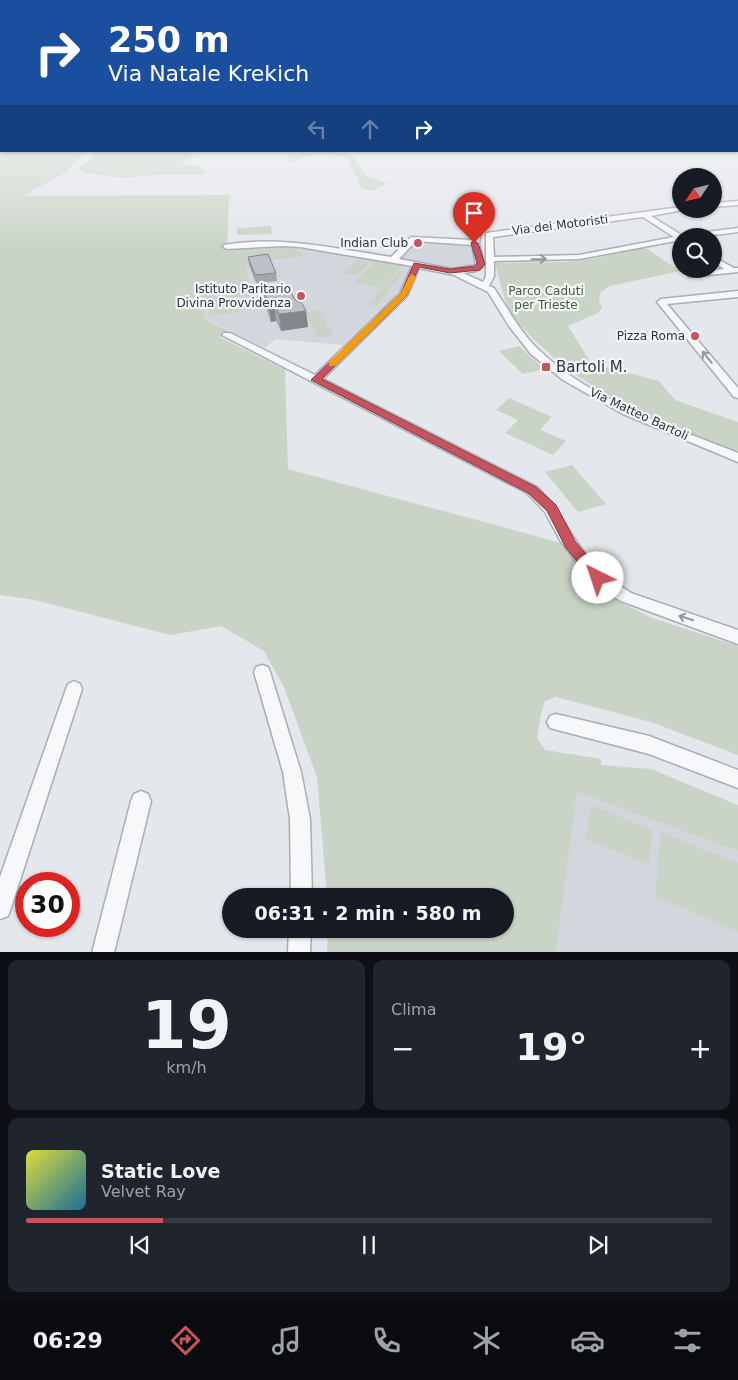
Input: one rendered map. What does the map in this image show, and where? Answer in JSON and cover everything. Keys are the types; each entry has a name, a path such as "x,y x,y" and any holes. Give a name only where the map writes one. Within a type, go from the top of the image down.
{"street":[{"path":"722,204 738,203"},
{"name":"Via dei Motoristi","path":"485,286 490,276 489,235 672,210"},
{"path":"644,214 672,232"},
{"path":"722,232 738,230"},
{"path":"450,271 470,270 480,267 481,262 474,243 477,232"},
{"path":"393,260 414,239 474,243"},
{"path":"490,259 579,258 672,240"},
{"name":"Via Matteo Bartoli","path":"227,247 300,245 450,271 485,286 496,295 512,324 535,352 566,378 627,412 738,458"},
{"path":"316,380 404,294 417,264"},
{"path":"722,264 736,272"},
{"path":"722,273 736,272"},
{"path":"738,294 661,302 738,395"},
{"path":"227,335 532,490 552,508 570,545 589,568 611,588 640,603 735,635"},
{"path":"262,672 292,772 300,819 302,888"},
{"path":"0,908 74,689"},
{"path":"556,722 649,745 738,778"},
{"path":"103,952 142,801"},
{"path":"299,952 300,938"}],"shaded area":[{"path":"414,240 473,245 477,266 450,270 396,260"},
{"name":"Istituto Paritario Divina Provvidenza","path":"282,247 308,249 410,265 402,289 343,345 275,339 265,348 202,316 234,250"},
{"path":"577,791 738,851 738,952 556,952"}],"green space":[{"path":"0,159 79,159 66,172 23,196 229,195 227,251 298,248 296,252 307,253 303,256 258,262 245,267 253,295 207,303 202,316 229,331 220,337 281,368 285,367 288,469 565,544 598,591 652,618 738,646 738,755 651,722 556,697 545,701 537,738 545,750 601,759 601,765 651,769 738,805 738,851 577,792 556,952 327,952 328,938 514,938 514,888 326,888 317,777 284,687 264,651 221,626 170,635 35,600 0,595"},
{"path":"90,159 189,159 180,165 201,166 205,173 201,175 168,174 123,178 84,173 79,168"},
{"path":"288,159 299,159 293,162 288,162"},
{"path":"346,159 355,159 366,176 387,183 372,191 361,188"},
{"path":"457,207 483,209 484,215 477,217 469,216 454,210"},
{"path":"271,226 272,234 237,235 237,228"},
{"name":"Parco Caduti per Trieste","path":"644,247 672,266 672,273 610,286 601,292 599,299 602,308 598,313 568,326 591,363 659,381 675,400 738,422 738,452 635,409 586,382 564,366 533,338 515,318 506,302 495,263 564,262 597,258"},
{"path":"358,259 370,262 356,276 342,273"},
{"path":"377,260 403,265 381,289 354,282"},
{"path":"400,270 404,271 376,306 368,304"},
{"path":"253,298 256,309 210,316 208,304"},
{"path":"319,310 333,337 317,337 305,312"},
{"path":"519,346 544,369 523,374 499,351"},
{"path":"509,398 552,417 540,430 566,441 553,455 505,433 518,420 496,410"},
{"path":"572,465 606,504 578,512 545,472"},
{"path":"591,805 652,830 649,865 586,839"},
{"path":"661,832 738,863 738,932 655,896"}],"building":[{"path":"268,254 276,273 255,275 248,257"},
{"path":"276,287 278,292 290,290 295,300 302,303 306,311 279,314 274,304 269,305 263,289"}],"slow traffic":[{"path":"332,364 404,294 412,277"}],"place":[{"name":"Indian Club","path":"418,243"},
{"name":"Istituto Paritario Divina Provvidenza","path":"301,296"},
{"name":"Pizza Roma","path":"695,336"},
{"name":"Bartoli M.","path":"546,367"}],"route":[{"path":"474,243 481,264 480,267 470,270 450,271 417,264 404,294 316,380 532,490 552,508 570,545 598,578"}]}
